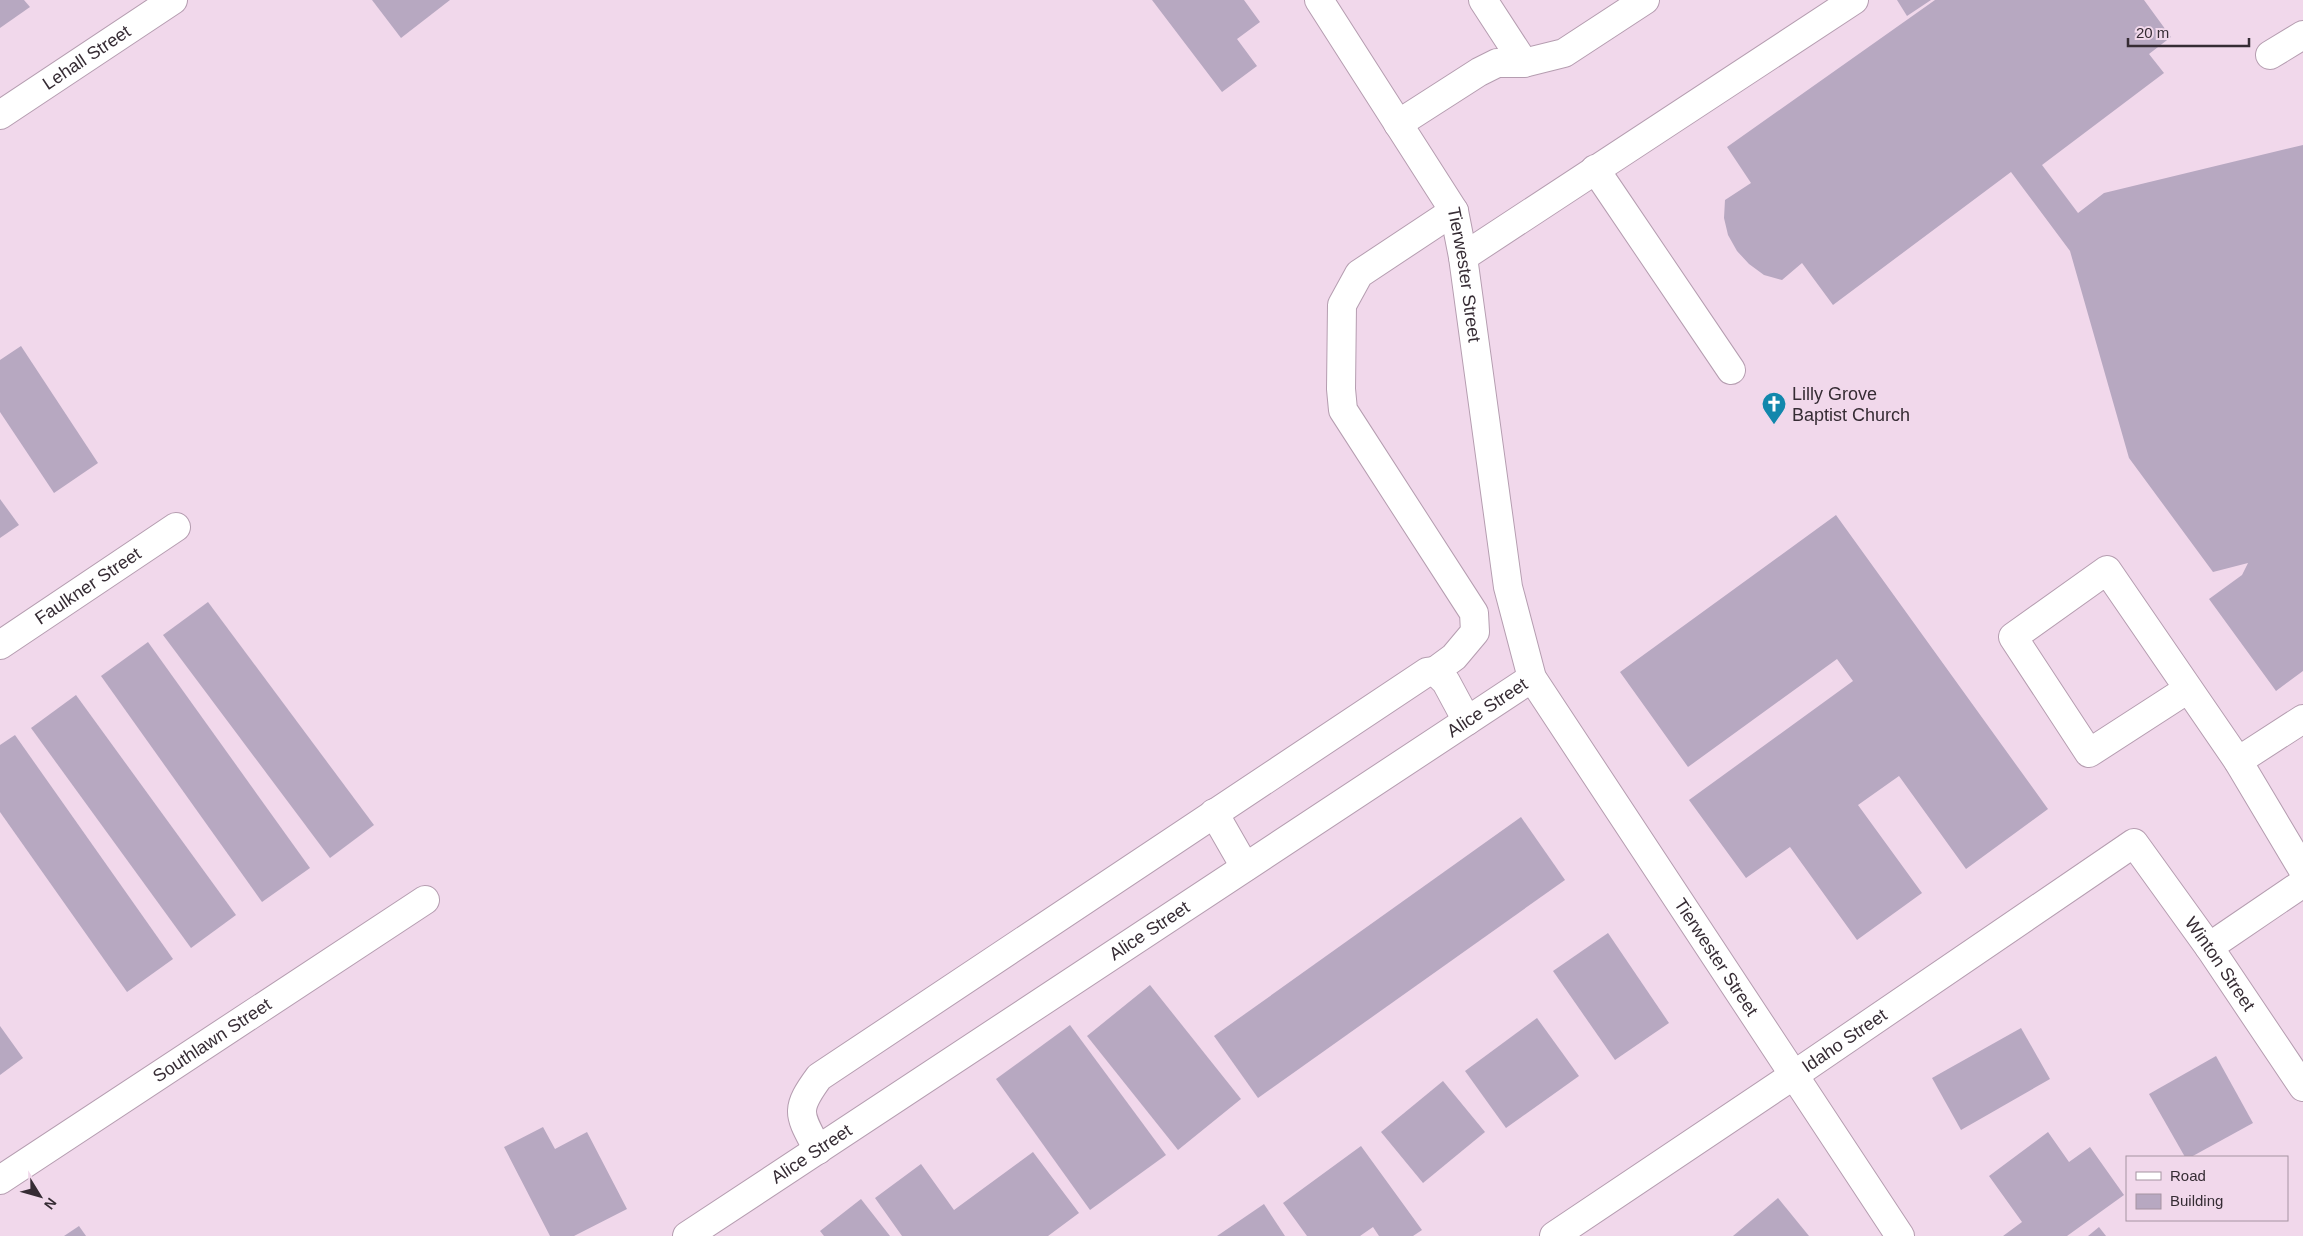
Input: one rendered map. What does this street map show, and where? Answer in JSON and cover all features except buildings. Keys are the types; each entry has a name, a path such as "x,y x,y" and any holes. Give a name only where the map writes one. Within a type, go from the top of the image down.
{"street":[{"name":"Lehall Street","path":"0,115 173,0"},
{"name":"Tierwester Street","path":"1319,0 1454,210 1463,257 1508,586"},
{"path":"1483,0 1524,63"},
{"path":"1398,124 1478,72 1497,63 1524,63 1564,53 1645,0"},
{"path":"1463,257 1854,0"},
{"path":"2270,56 2303,35"},
{"path":"1595,169 1731,370"},
{"path":"818,1150 805,1125 802,1113 804,1097 819,1077 1427,672 1435,671 1454,657 1475,632 1474,613 1343,410 1341,389 1342,305 1359,274 1454,210"},
{"name":"Faulkner Street","path":"0,645 176,527"},
{"path":"2188,689 2090,753 2013,638 2107,570 2238,761 2303,870"},
{"name":"Alice Street","path":"687,1236 1532,678 1508,586"},
{"path":"1435,671 1446,682 1467,721"},
{"name":"Tierwester Street","path":"1532,678 1900,1236"},
{"path":"2238,761 2303,719"},
{"path":"1214,813 1245,868"},
{"name":"Idaho Street","path":"1554,1236 2134,843"},
{"name":"Winton Street","path":"2134,843 2209,947 2303,1087"},
{"path":"2209,947 2303,883"},
{"name":"Southlawn Street","path":"0,1180 425,900"}],"place":[{"name":"Lilly Grove Baptist Church","path":"1774,425"}]}
